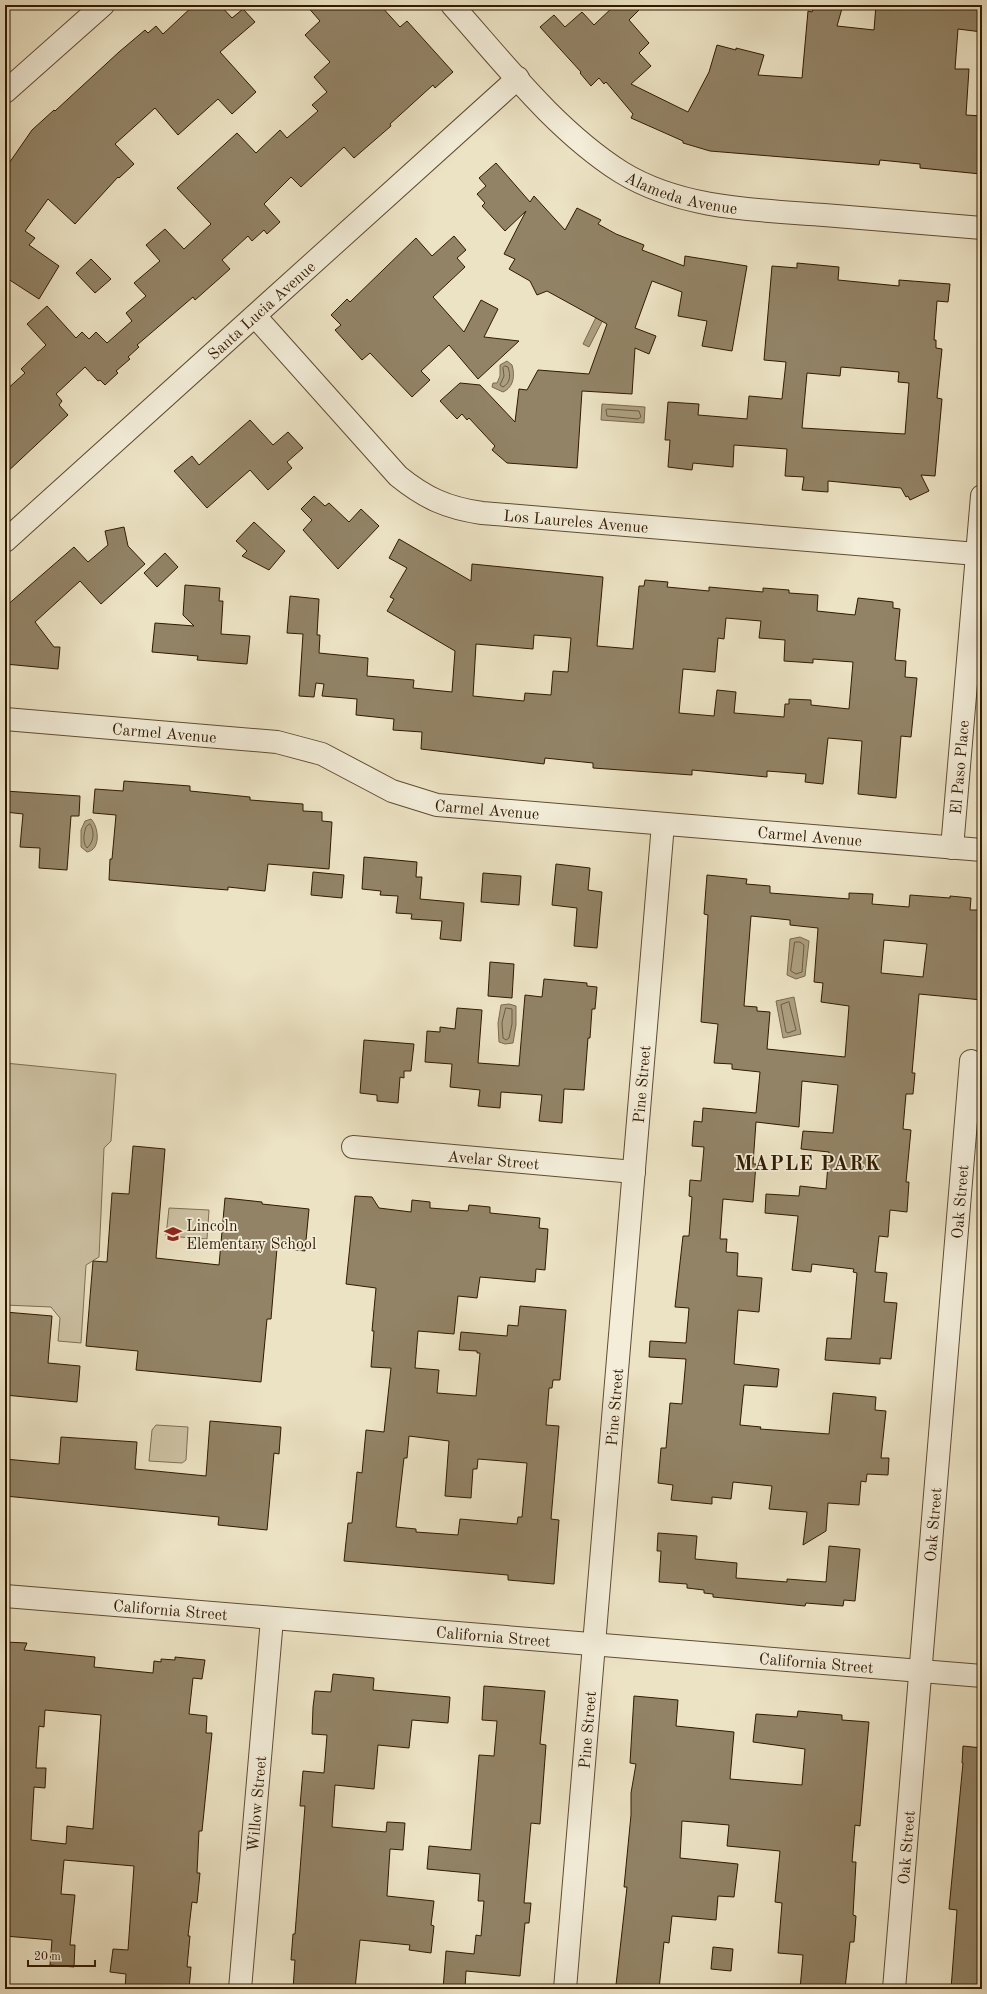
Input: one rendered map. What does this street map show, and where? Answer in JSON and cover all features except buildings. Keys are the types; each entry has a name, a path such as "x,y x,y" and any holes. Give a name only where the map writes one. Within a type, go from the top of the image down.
{"street":[{"path":"5,92 103,5"},
{"name":"Alameda Avenue","path":"452,5 564,128 594,153 621,172 650,187 676,197 736,207 982,228"},
{"name":"Santa Lucia Avenue","path":"5,541 518,78"},
{"name":"Los Laureles Avenue","path":"255,316 398,476 423,494 460,510 977,554"},
{"name":"El Paso Place","path":"952,848 982,496"},
{"name":"Carmel Avenue","path":"5,719 277,742 322,754 392,791 437,805 982,850"},
{"name":"Pine Street","path":"565,1989 663,824"},
{"name":"Oak Street","path":"894,1989 971,1061"},
{"name":"Avelar Street","path":"353,1147 634,1172"},
{"name":"California Street","path":"5,1596 594,1646 982,1676"},
{"name":"Willow Street","path":"240,1989 272,1619"}],"shaded area":[{"path":"5,1063 116,1074 111,1141 104,1148 99,1257 86,1265 81,1343 58,1341 60,1318 51,1307 5,1305"},
{"path":"169,1208 209,1210 207,1239 166,1236"},
{"path":"156,1425 188,1427 186,1460 182,1463 149,1461 152,1430"}],"water":[{"path":"599,311 606,314 589,347 583,344"},
{"path":"507,361 512,365 513,380 507,390 503,392 492,387 493,383 497,383 500,376 500,365"},
{"path":"602,404 645,407 644,423 601,420"},
{"path":"91,819 96,827 97,843 92,850 87,852 81,847 81,830 85,821"},
{"path":"800,937 809,941 805,976 796,979 787,975 790,939"},
{"path":"794,997 801,1034 783,1038 776,1001"},
{"path":"509,1004 516,1006 516,1025 513,1043 505,1044 499,1042 498,1023 501,1005"}],"place":[{"name":"Lincoln Elementary School","path":"173,1234"}],"district":[{"name":"MAPLE PARK","path":"808,1163"}]}
